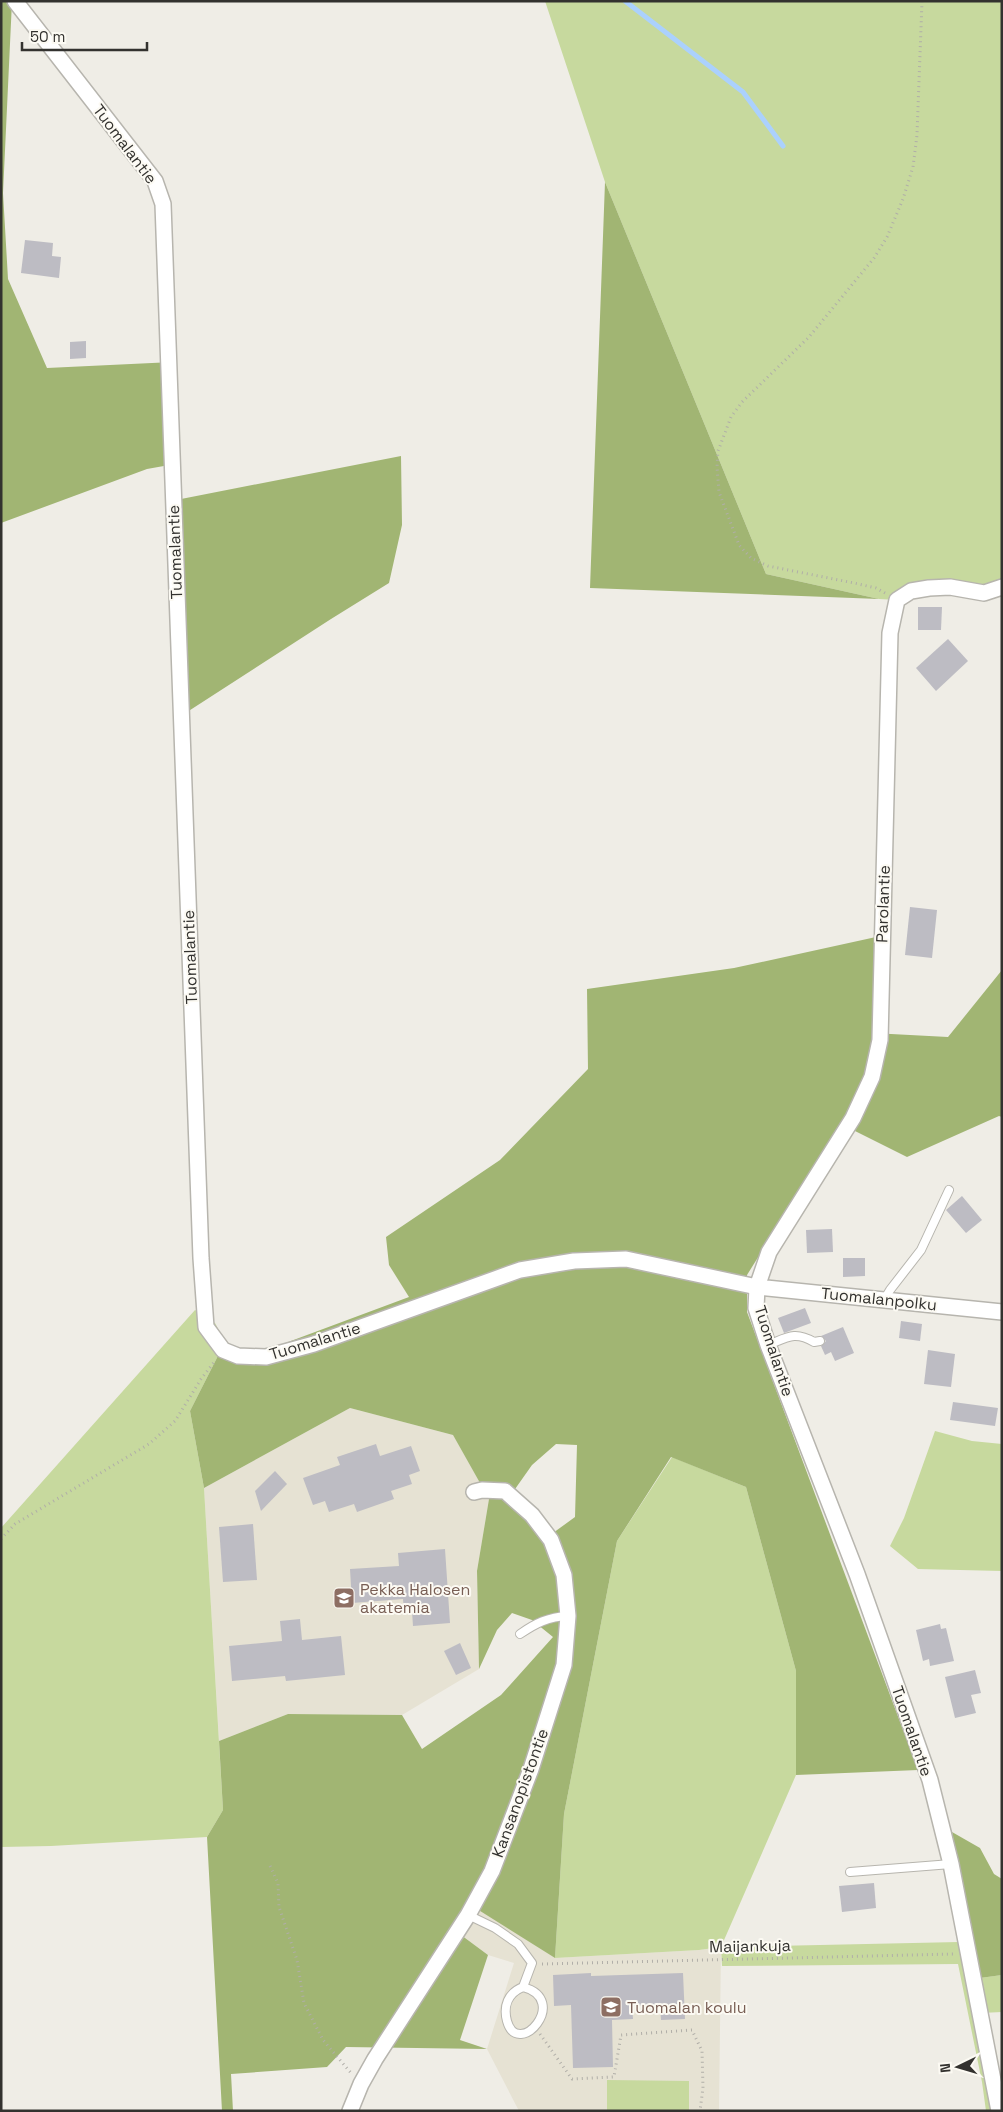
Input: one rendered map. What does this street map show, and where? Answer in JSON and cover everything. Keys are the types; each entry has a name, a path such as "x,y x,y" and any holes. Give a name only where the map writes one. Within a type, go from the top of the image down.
{"street":[{"name":"Tuomalantie","path":"15,1 155,181 163,204 201,1258 206,1327 223,1350 238,1356 266,1357 314,1344 520,1270 574,1261 626,1259 757,1287 756,1308 768,1345 857,1574 930,1780 951,1864 1000,2111"},
{"path":"897,600 911,591 929,588 950,587 984,593 1002,587"},
{"name":"Parolantie","path":"757,1287 769,1252 853,1118 872,1076 880,1040 890,633 897,600"},
{"name":"Tuomalanpolku","path":"757,1287 1002,1312"},
{"name":"Kansanopistontie","path":"350,2111 361,2084 468,1915 492,1871 531,1768 564,1665 568,1616 564,1576 551,1540 532,1515 505,1491 482,1490 474,1492"}],"lane":[{"path":"884,1300 921,1250 949,1190"},
{"path":"768,1345 792,1336 803,1336 814,1342 820,1341"},
{"path":"520,1634 541,1620 553,1616 568,1616"},
{"path":"850,1872 951,1864"},
{"path":"468,1915 495,1928 518,1944 532,1963 523,1987"},
{"path":"523,1987 533,1990 539,1997 542,2008 539,2023 536,2027 532,2031 522,2033 515,2032 509,2026 504,2010 508,1998 514,1990 523,1987"}],"path":[{"path":"897,600 876,588 768,566 751,558 739,545 719,492 716,467 718,451 731,417 742,402 809,337 874,258 887,237 903,199 913,167 917,135 922,1"},
{"path":"1,1539 15,1524 149,1444 176,1420 201,1379 223,1350"},
{"path":"270,1866 278,1883 279,1906 297,1960 304,2003 323,2040 361,2084"},
{"name":"Maijankuja","path":"532,1963 547,1965 968,1953"},
{"path":"536,2027 572,2079 614,2077 621,2035 692,2030 702,2051 703,2088 700,2111"}],"shaded area":[{"name":"Pekka Halosen akatemia","path":"350,1408 453,1435 489,1499 477,1571 479,1669 402,1715 288,1714 219,1741 204,1488"},
{"name":"Tuomalan koulu","path":"477,1908 555,1958 699,1950 721,1947 719,2111 519,2111 487,2049 514,1963 488,1955 461,1935"}],"green space":[{"path":"1,1 12,1 3,193 8,279 47,368 173,362 175,464 147,469 1,523"},
{"path":"545,1 1002,1 1002,587 950,587 897,600 879,599 766,574 605,182"},
{"path":"605,182 766,574 879,599 590,588"},
{"path":"401,456 402,525 389,583 184,714 176,500"},
{"path":"876,937 872,1033 948,1037 1002,970 1002,1117 999,1116 907,1157 841,1124 747,1275 747,1312 918,1770 796,1775 796,1671 746,1487 671,1457 617,1541 564,1814 555,1958 477,1909 461,1935 488,1955 460,2040 487,2049 346,2047 327,2067 231,2074 233,2111 222,2111 207,1837 223,1810 219,1741 288,1714 402,1715 422,1749 501,1695 553,1637 532,1620 512,1613 497,1630 479,1669 477,1571 489,1499 453,1435 350,1408 204,1488 190,1411 225,1342 244,1350 264,1351 409,1297 389,1265 386,1237 500,1160 588,1069 587,989 734,968","holes":["556,1444 577,1445 575,1517 542,1541 523,1512 508,1499 532,1465"]},
{"path":"195,1310 215,1323 225,1342 190,1411 204,1488 223,1810 207,1837 1,1847 1,1528"},
{"path":"935,1431 972,1441 1002,1444 1002,1571 918,1569 890,1546 904,1518"},
{"path":"672,1457 746,1487 796,1671 796,1775 721,1947 699,1950 555,1958 564,1814 617,1541"},
{"path":"952,1832 980,1848 994,1874 1002,1879 1002,1975 980,1978"},
{"path":"959,1942 980,1978 1002,1975 1002,2012 981,2013 999,2111 986,2111 958,1964 722,1966 721,1947"},
{"path":"607,2080 689,2081 689,2111 607,2111"}],"building":[{"path":"25,240 53,243 52,256 61,257 59,278 21,273"},
{"path":"86,341 86,358 70,359 70,342"},
{"path":"918,607 942,607 941,630 918,630"},
{"path":"948,639 968,661 936,691 916,668"},
{"path":"910,907 937,910 932,958 905,955"},
{"path":"962,1196 982,1220 966,1233 946,1210"},
{"path":"832,1229 833,1252 807,1253 806,1230"},
{"path":"843,1258 865,1258 865,1276 843,1277"},
{"path":"805,1308 811,1323 784,1333 778,1318"},
{"path":"901,1321 922,1324 920,1341 899,1338"},
{"path":"843,1327 854,1353 835,1361 831,1352 825,1355 821,1346 826,1341 821,1336"},
{"path":"928,1350 955,1354 951,1387 924,1384"},
{"path":"953,1402 998,1408 995,1426 950,1420"},
{"path":"376,1444 380,1456 411,1446 420,1471 409,1475 412,1484 391,1491 394,1499 357,1512 354,1504 329,1512 325,1501 313,1505 303,1478 340,1465 337,1457"},
{"path":"275,1471 287,1484 261,1511 255,1491"},
{"path":"253,1524 257,1580 223,1582 219,1527"},
{"path":"445,1549 450,1623 413,1626 412,1611 404,1612 403,1599 352,1603 350,1569 399,1566 398,1553"},
{"path":"300,1619 302,1640 341,1636 345,1675 286,1681 285,1676 232,1681 229,1646 282,1641 280,1621"},
{"path":"940,1624 941,1629 946,1628 954,1661 930,1666 929,1659 923,1661 916,1630"},
{"path":"460,1643 471,1668 456,1675 444,1651"},
{"path":"975,1670 981,1693 971,1695 976,1713 955,1718 945,1677"},
{"path":"874,1883 876,1908 842,1912 839,1886"},
{"path":"591,1973 591,1976 683,1973 685,2019 661,2020 660,2005 632,2006 633,2019 612,2020 613,2067 573,2068 571,2005 554,2006 553,1975"}],"waterway":[{"path":"625,1 743,92 783,146"}],"place":[{"name":"Pekka Halosen akatemia","path":"344,1598"},
{"name":"Tuomalan koulu","path":"611,2007"}]}
